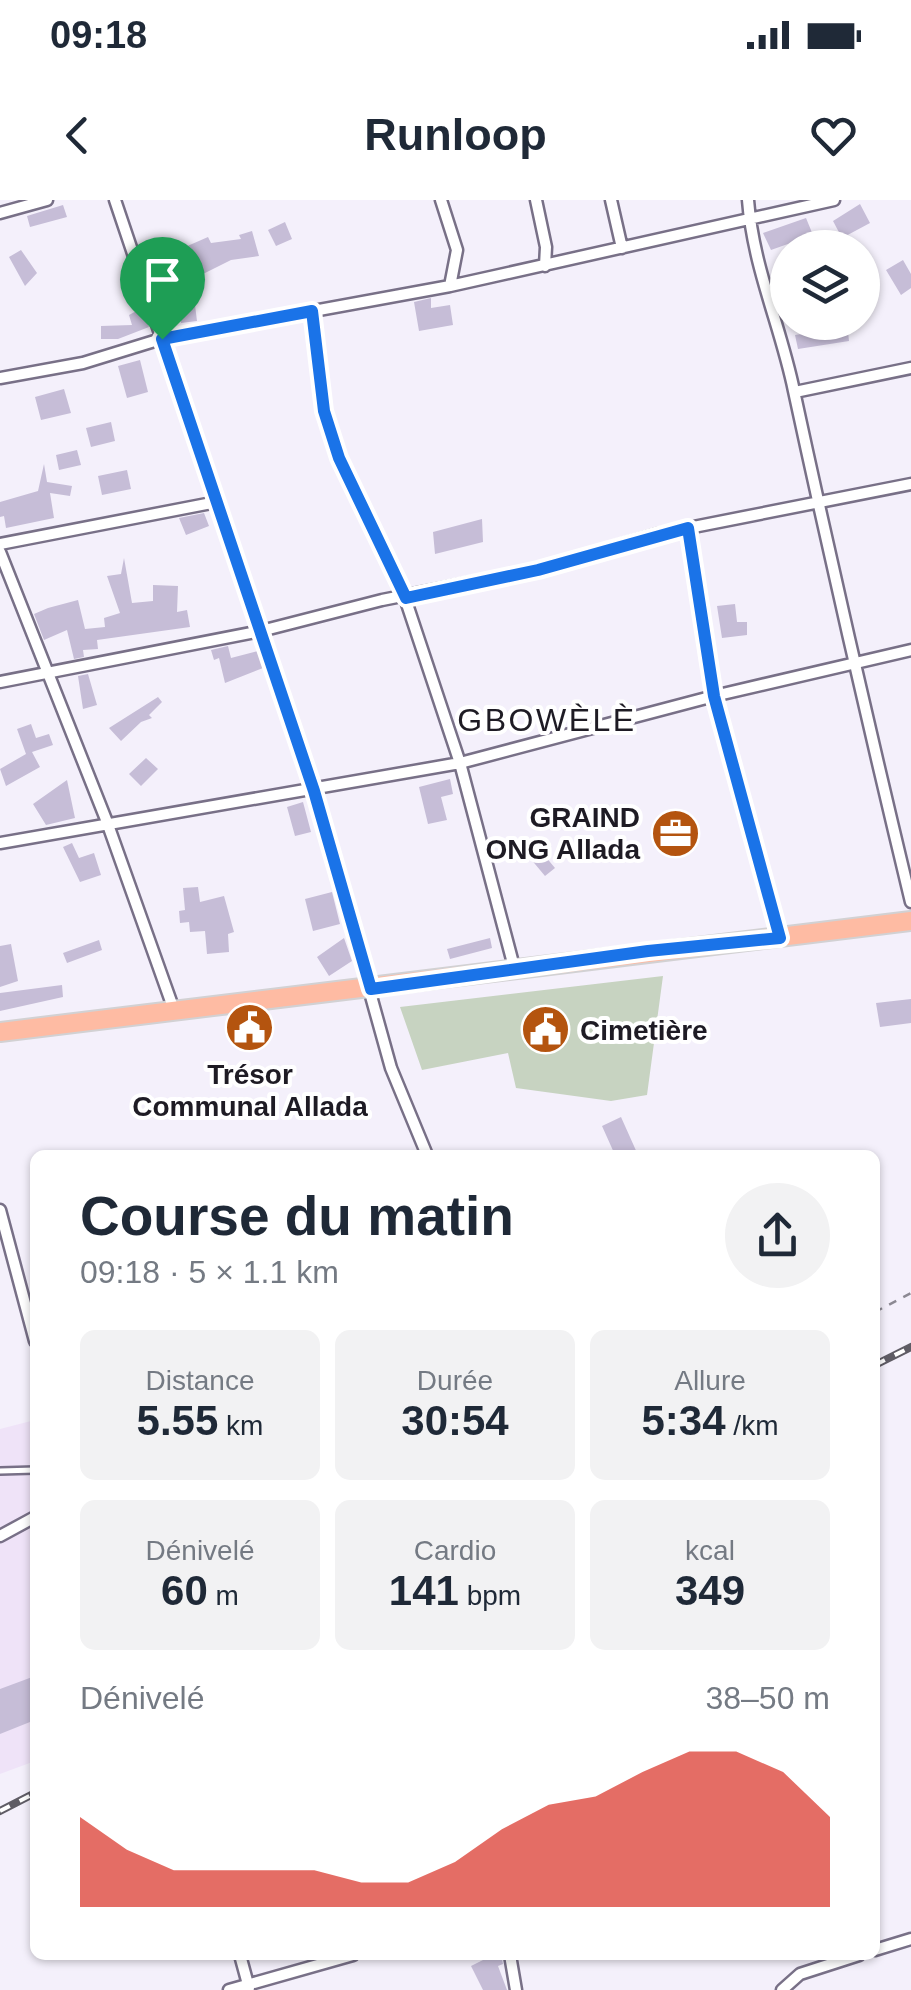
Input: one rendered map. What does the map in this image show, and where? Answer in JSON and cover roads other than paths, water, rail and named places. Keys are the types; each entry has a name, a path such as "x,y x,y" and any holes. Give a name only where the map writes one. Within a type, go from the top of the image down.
{"main road":[{"path":"0,1032 911,921"}],"street":[{"path":"0,213 48,200"},
{"path":"116,200 314,791 391,1068 425,1150"},
{"path":"441,200 457,250 450,286"},
{"path":"536,200 546,247 545,266"},
{"path":"611,200 622,248"},
{"path":"748,200 770,312 795,392 853,664 911,902"},
{"path":"0,378 82,363 162,339 450,286 834,200"},
{"path":"312,311 324,411 339,458 406,598 460,763 514,968"},
{"path":"795,392 911,368"},
{"path":"0,682 261,632 538,570 688,528 911,484"},
{"path":"0,544 217,502"},
{"path":"688,528 714,696 780,938"},
{"path":"0,552 106,822 174,1010"},
{"path":"0,843 460,763 714,696 911,650"},
{"path":"0,1210 30,1322"},
{"path":"0,1536 30,1519"},
{"path":"880,1949 911,1940"},
{"path":"241,1960 249,1987"},
{"path":"229,1990 337,1960"},
{"path":"511,1960 516,1990"},
{"path":"782,1990 800,1974 844,1960"}],"lane":[{"path":"0,1471 30,1470"}],"railway":[{"path":"880,1362 911,1347"},
{"path":"0,1811 30,1796"}],"place":[{"name":"GRAIND ONG Allada","path":"675,833"},
{"name":"Trésor Communal Allada","path":"250,1027"},
{"name":"Cimetière","path":"545,1030"}],"district":[{"name":"GBOWÈLÈ","path":"547,720"}]}
